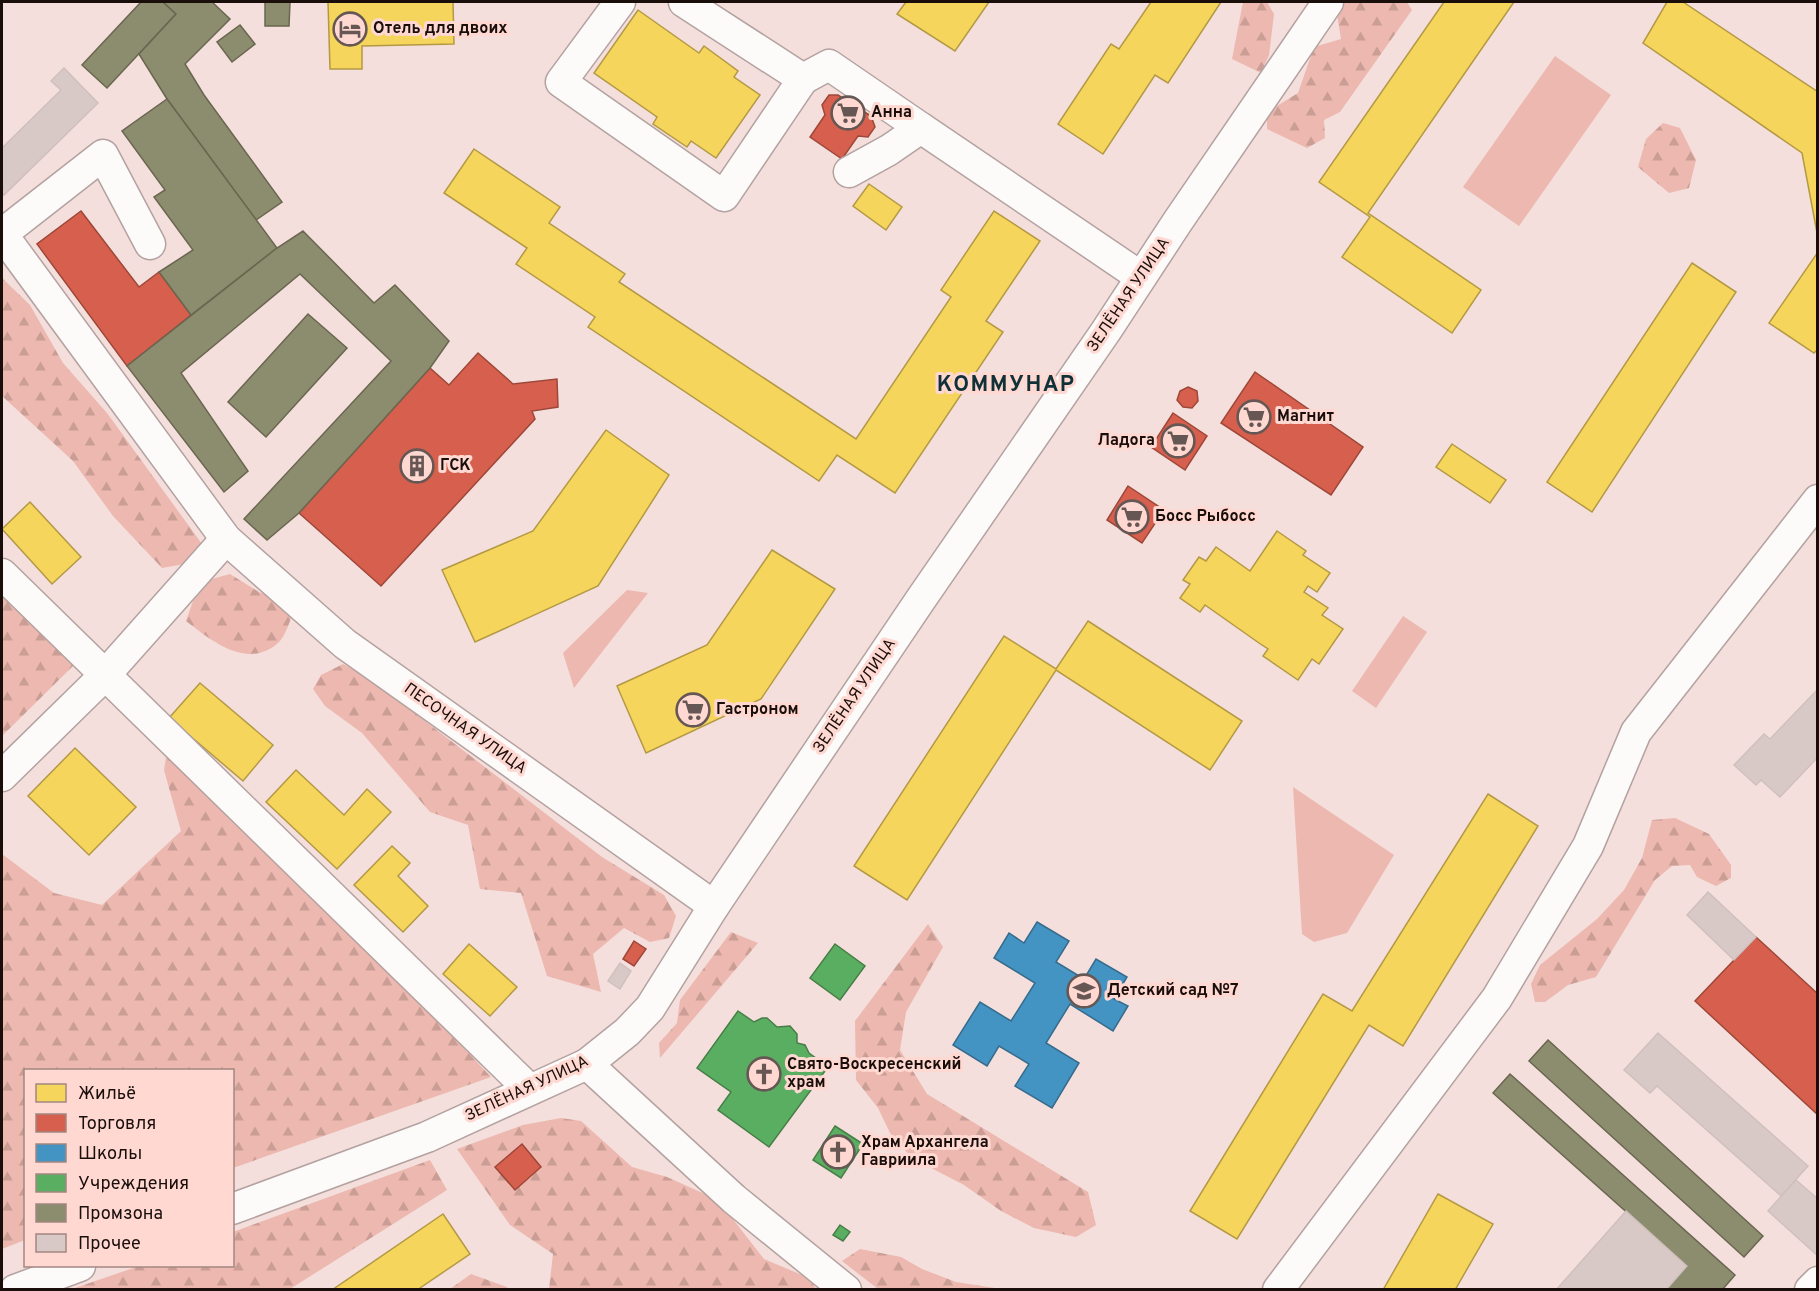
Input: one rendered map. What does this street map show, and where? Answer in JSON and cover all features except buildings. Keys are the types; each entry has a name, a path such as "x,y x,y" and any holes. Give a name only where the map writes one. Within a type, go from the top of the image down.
{"street":[{"path":"620,2 561,82 724,196 804,79 829,65 1140,277"},
{"path":"684,2 804,79"},
{"name":"ЗЕЛЁНАЯ УЛИЦА","path":"234,1208 427,1137 587,1064 627,1032 650,1008 714,906 1328,2"},
{"path":"849,172 889,150 921,128"},
{"path":"2,234 103,155 150,244"},
{"name":"ПЕСОЧНАЯ УЛИЦА","path":"2,234 226,539 345,644 714,906"},
{"path":"1278,1290 1497,998 1588,846 1636,732 1818,500"},
{"path":"2,776 105,675 226,539"},
{"path":"2,574 529,1089"},
{"path":"587,1064 734,1199 846,1290"},
{"path":"15,1290 77,1267"},
{"path":"1810,1290 1818,1282"}],"green space":[{"path":"1243,2 1267,2 1274,14 1269,55 1261,73 1232,59"},
{"path":"1335,2 1407,2 1412,10 1340,112 1324,120 1325,138 1307,148 1267,129 1267,112 1298,93 1314,47 1341,39"},
{"path":"1555,56 1611,95 1519,226 1463,187"},
{"path":"1663,123 1680,128 1696,160 1689,188 1669,193 1638,167 1646,139"},
{"path":"2,278 30,305 63,363 107,413 202,544 184,564 162,568 113,516 73,461 2,396"},
{"path":"230,574 259,592 277,598 295,609 281,640 266,651 254,654 230,650 207,637 186,621 193,601 212,579"},
{"path":"627,590 648,593 574,688 563,653"},
{"path":"6,592 73,654 73,666 2,736 2,595"},
{"path":"1403,616 1427,632 1376,708 1352,691"},
{"path":"343,664 369,678 602,857 664,895 676,916 669,938 650,942 624,928 593,954 601,992 547,976 521,893 480,889 468,825 430,812 362,733 325,706 313,689 321,675"},
{"path":"167,752 349,926 491,1077 234,1168 234,1069 24,1069 24,1240 2,1249 2,854 54,893 102,905 181,831 164,770"},
{"path":"1293,787 1394,855 1347,933 1314,942 1302,934"},
{"path":"1675,818 1709,834 1731,865 1731,878 1716,886 1697,877 1690,865 1672,866 1655,880 1596,977 1568,985 1545,1002 1535,1002 1531,984 1540,965 1597,919 1624,890 1642,858 1652,820"},
{"path":"928,924 943,947 906,1012 900,1050 927,1094 1088,1192 1096,1225 1076,1237 1034,1228 1001,1211 964,1185 912,1158 890,1133 878,1108 856,1080 855,1021"},
{"path":"731,932 758,943 660,1058 659,1043 677,1023 680,1000"},
{"path":"561,1118 581,1121 632,1167 667,1177 718,1200 764,1259 809,1278 816,1289 549,1289 553,1254 510,1225 457,1149 523,1125","holes":["522,1144 541,1167 515,1190 495,1167"]},
{"path":"430,1160 447,1190 290,1289 72,1289 136,1267 234,1267 234,1232"},
{"path":"860,1249 901,1257 922,1269 956,1282 1001,1289 878,1289 842,1261"},
{"path":"471,1274 507,1287 508,1289 450,1289"}],"place":[{"name":"Отель для двоих","path":"350,29"},
{"name":"Анна","path":"848,113"},
{"name":"Магнит","path":"1254,417"},
{"name":"Ладога","path":"1178,441"},
{"name":"ГСК","path":"417,466"},
{"name":"Босс Рыбосс","path":"1132,517"},
{"name":"Гастроном","path":"693,710"},
{"name":"Детский сад №7","path":"1084,991"},
{"name":"Свято-Воскресенский храм","path":"764,1074"},
{"name":"Храм Архангела Гавриила","path":"838,1152"}],"district":[{"name":"КОММУНАР","path":"1006,385"}]}
